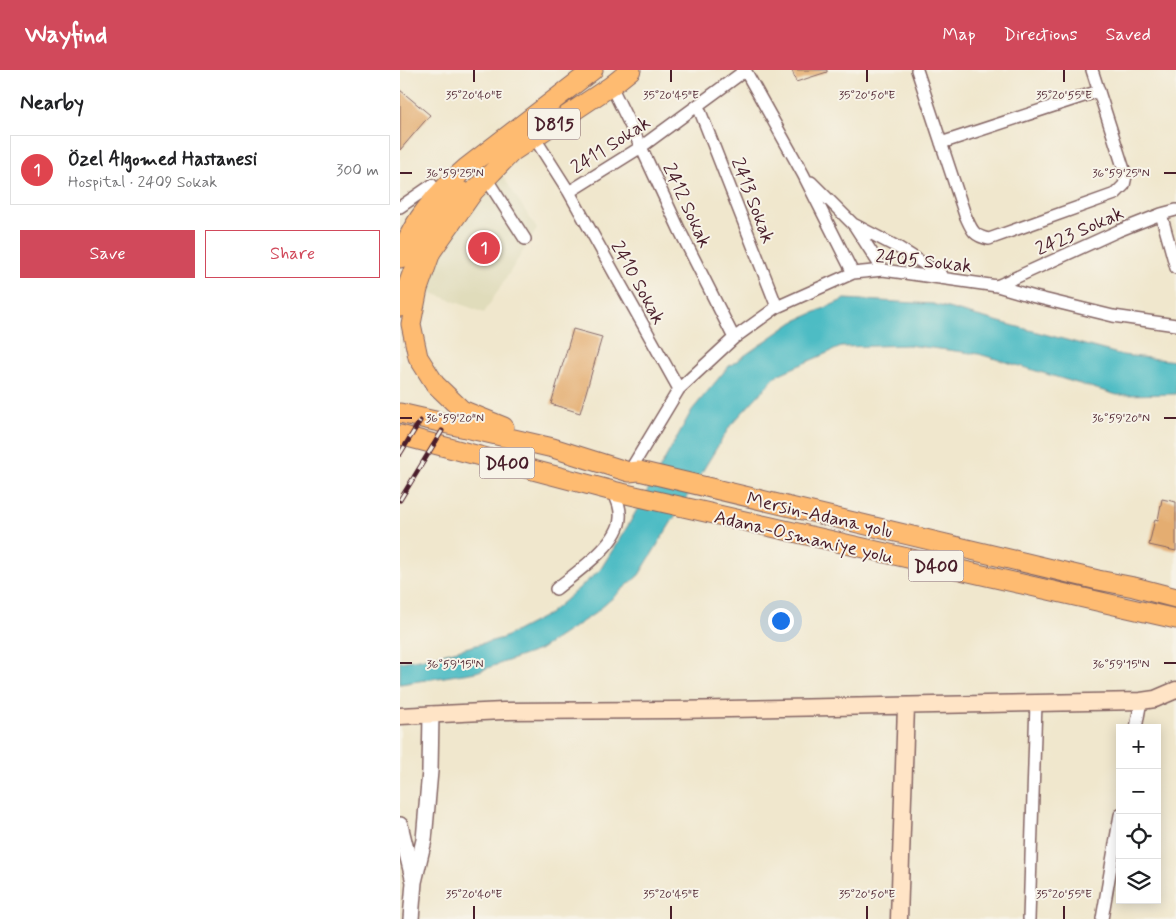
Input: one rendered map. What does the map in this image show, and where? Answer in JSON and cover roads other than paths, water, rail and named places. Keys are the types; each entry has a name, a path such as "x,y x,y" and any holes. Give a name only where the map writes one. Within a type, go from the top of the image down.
{"highway":[{"name":"D815","path":"476,174 516,149 530,130 593,70"},
{"name":"D815","path":"530,130 611,86 631,70"},
{"path":"400,307 428,230 444,209 476,174 530,130"},
{"path":"400,231 406,219 432,185 460,160 530,130"},
{"path":"400,258 415,223 435,198 476,174"},
{"path":"476,174 463,204 430,252 418,289 411,324 418,357 435,384 462,410 554,448"},
{"name":"D400","path":"400,413 554,448 634,472"},
{"name":"D400","path":"404,437 613,491"},
{"name":"Mersin-Adana yolu","path":"634,472 1098,580 1134,586 1176,598"},
{"name":"Adana-Osmaniye yolu","path":"613,491 1170,618"}],"main road":[{"path":"1170,618 1176,631"},
{"path":"400,716 503,711 1141,701 1173,695"},
{"path":"899,919 906,706"}],"street":[{"path":"918,70 965,215 979,238 990,239 1115,194 1124,185 1126,176 1092,70"},
{"path":"744,71 803,174 852,273"},
{"name":"2411 Sokak","path":"569,192 641,147 744,71"},
{"name":"2412 Sokak","path":"611,86 680,232 734,338"},
{"path":"941,143 1099,91"},
{"name":"2413 Sokak","path":"698,106 777,308"},
{"name":"2410 Sokak","path":"530,130 569,192 680,389"},
{"path":"476,174 525,239"},
{"path":"803,174 853,224 883,270"},
{"path":"400,207 432,185"},
{"name":"2423 Sokak","path":"997,286 1161,214 1176,210"},
{"path":"1161,214 1176,268"},
{"path":"853,224 899,248 945,278"},
{"name":"2405 Sokak","path":"634,472 680,389 734,338 777,308 852,273 883,270 997,286 1113,316 1176,325"},
{"path":"556,589 602,551 614,536 620,520 620,505 613,491"},
{"path":"1137,724 1141,701"},
{"path":"1029,919 1036,703"},
{"path":"411,919 414,882 424,840 430,771 431,714"},
{"path":"400,825 414,882"},
{"path":"1102,919 1116,838"}],"water":[{"path":"845,299 933,304 1122,355 1176,361 1176,394 1117,395 979,354 908,345 841,347 777,375 730,426 639,575 594,614 539,650 476,672 400,684 400,662 427,658 503,638 549,614 600,570 629,524 692,410 728,367 793,322"}],"railway":[{"path":"400,454 420,421"},
{"path":"400,500 442,431"}],"place":[{"name":"Özel Algomed Hastanesi","path":"484,248"}]}
